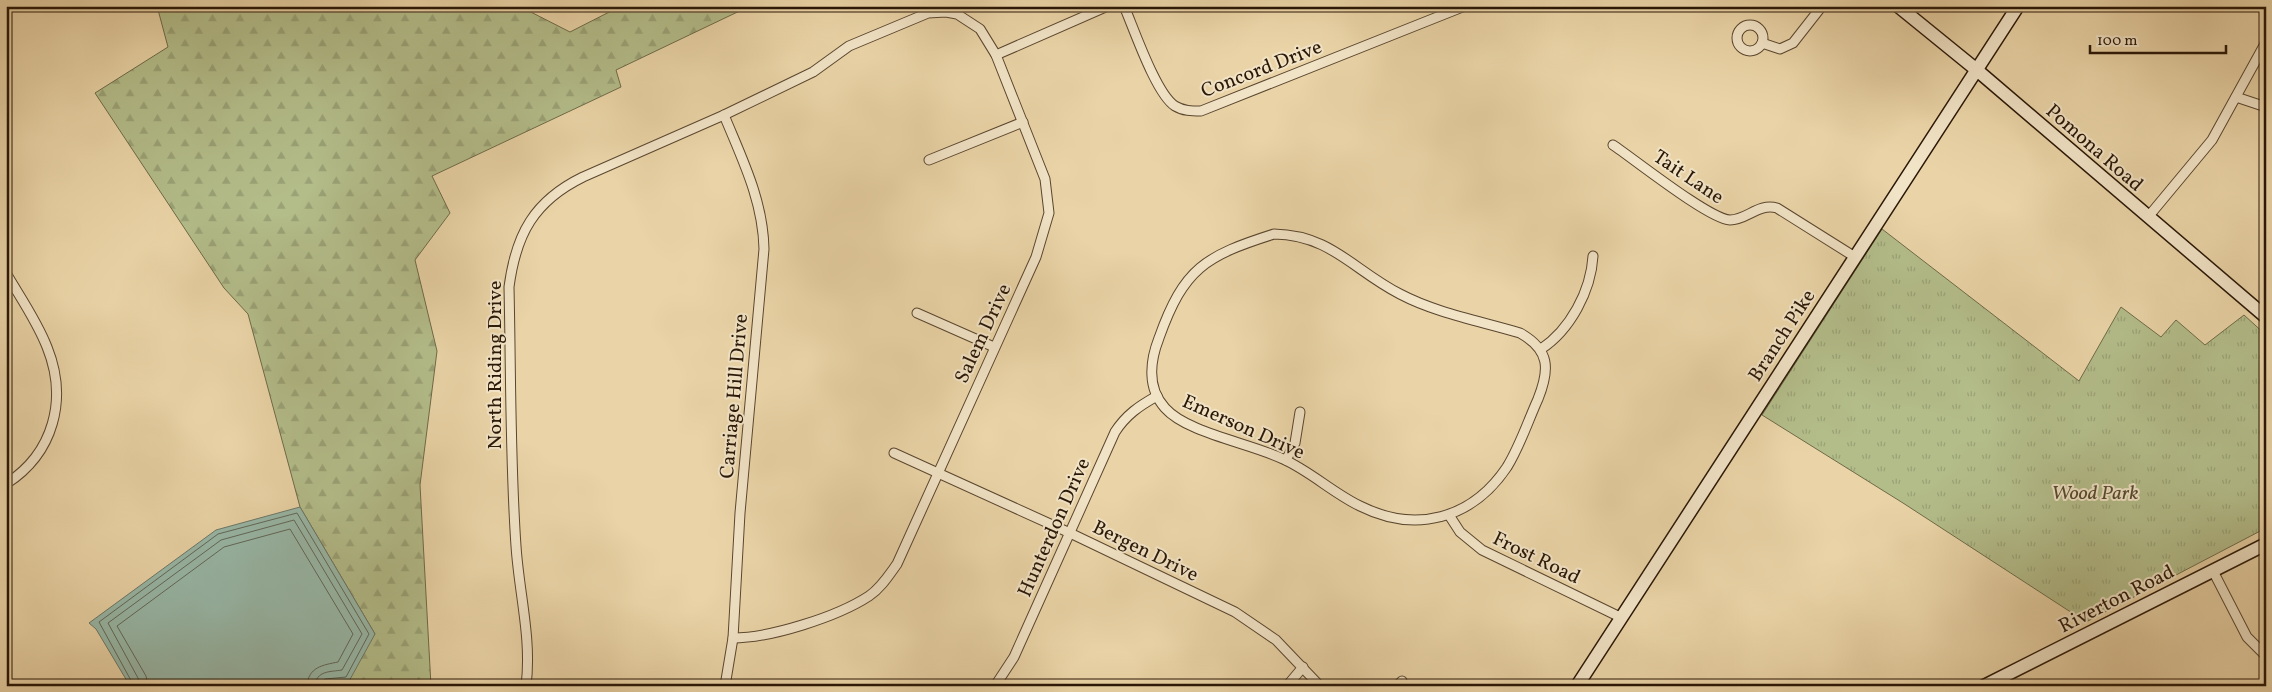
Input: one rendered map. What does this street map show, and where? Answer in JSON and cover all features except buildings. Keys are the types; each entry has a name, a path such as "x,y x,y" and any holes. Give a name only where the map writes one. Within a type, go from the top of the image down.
{"street":[{"path":"996,55 1108,6"},
{"name":"Concord Drive","path":"1124,6 1163,94 1175,106 1192,111 1201,111 1465,6"},
{"path":"1762,44 1780,49 1792,44 1822,6"},
{"name":"Pomona Road","path":"1898,6 1978,71 2266,317"},
{"name":"Branch Pike","path":"1577,686 1854,257 1978,71 2018,6"},
{"name":"Salem Drive","path":"733,638 752,638 776,634 844,609 870,596 884,582 897,564 1036,257 1049,213 1045,179 996,55 980,29 957,14 946,12 928,13 892,29"},
{"name":"North Riding Drive","path":"526,686 528,646 521,605 512,480 509,287 517,248 524,232 538,209 562,187 724,116 813,72 849,46 892,29"},
{"path":"2148,217 2200,156 2236,97 2266,42"},
{"path":"2236,97 2266,107"},
{"name":"Carriage Hill Drive","path":"724,116 758,198 764,231 740,513 733,638 725,686"},
{"path":"929,160 1023,122"},
{"name":"Tait Lane","path":"1613,145 1688,198 1722,218 1736,219 1764,206 1777,208 1854,257"},
{"name":"Emerson Drive","path":"1274,234 1295,235 1317,241 1399,294 1520,333 1541,349 1545,362 1544,383 1515,452 1493,485 1461,511 1418,520 1382,516 1359,506 1286,460 1258,447 1180,421 1164,408 1157,396 1151,379 1152,356 1165,322 1188,280 1195,271 1214,256 1234,247 1274,234"},
{"path":"1541,349 1552,342 1577,307 1592,274 1594,256"},
{"path":"6,273 47,346 57,381 58,398 51,430 45,445 35,459 6,484"},
{"path":"917,313 994,347"},
{"name":"Hunterdon Drive","path":"996,686 1014,657 1115,432 1123,419 1138,406 1157,396"},
{"path":"1286,460 1295,442 1300,412"},
{"name":"Bergen Drive","path":"894,453 1070,533 1235,612 1276,640 1320,686"},
{"name":"Frost Road","path":"1449,515 1460,532 1482,550 1620,617"},
{"name":"Riverton Road","path":"1984,686 2266,544"},
{"path":"2213,570 2246,637 2266,656"},
{"path":"1287,686 1303,667"}],"green space":[{"path":"157,6 519,6 570,32 621,6 750,6 616,70 621,87 432,176 450,213 415,260 437,351 420,485 431,686 315,686 333,682 375,634 300,507 248,314 224,288 95,93 168,47"},
{"name":"Wood Park","path":"1882,229 2079,381 2121,307 2161,337 2176,320 2205,345 2244,315 2266,335 2266,528 2086,622 1903,503 1762,415"}],"water":[{"path":"300,507 375,634 348,683 333,682 315,686 130,686 96,629 89,623 216,530"}]}
